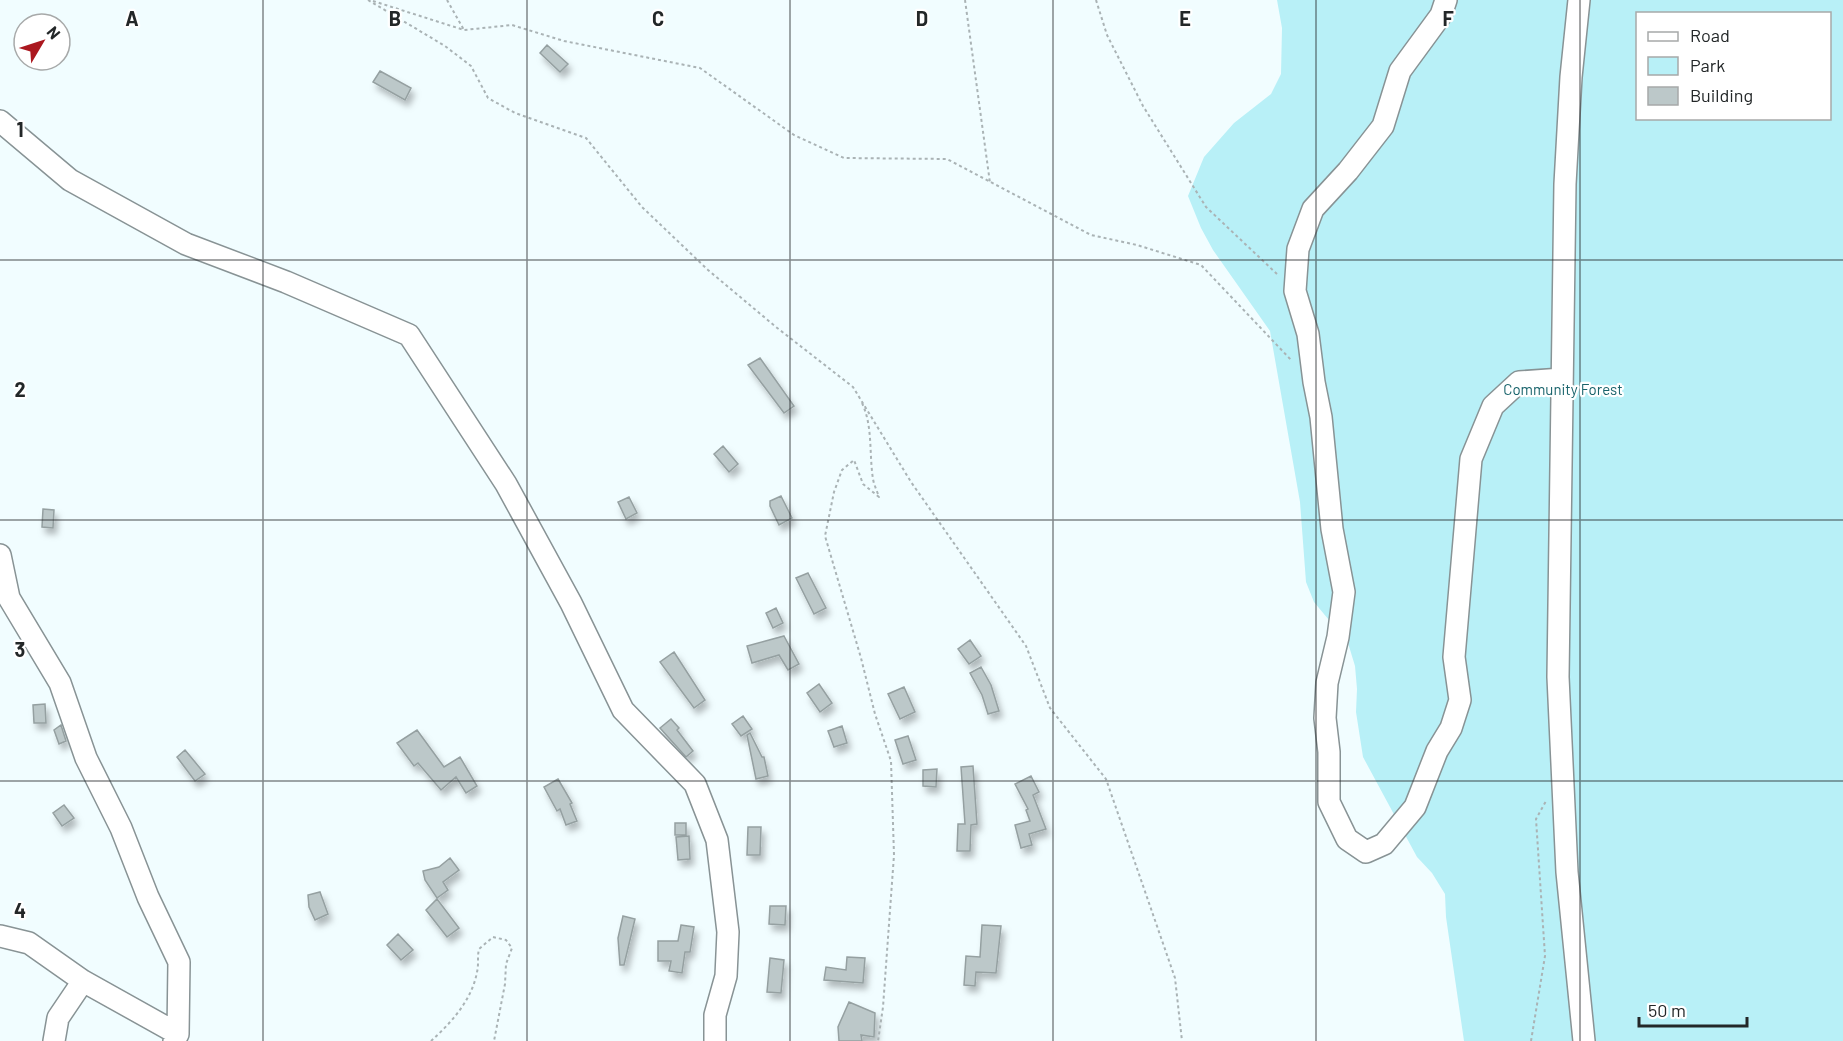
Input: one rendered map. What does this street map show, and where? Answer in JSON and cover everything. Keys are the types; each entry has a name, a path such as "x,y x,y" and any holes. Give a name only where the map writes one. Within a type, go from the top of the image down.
{"street":[{"path":"1446,0 1441,15 1400,71 1383,126 1348,171 1313,209 1298,249 1295,291 1308,334 1321,417 1332,529 1344,592 1338,637 1327,683 1324,718 1329,752 1329,802 1347,839 1365,852 1384,844 1415,807 1437,751 1451,729 1460,700 1454,657 1471,459 1492,406 1519,382 1562,379"},
{"path":"1579,0 1571,77 1565,184 1558,677 1567,872 1584,1041"},
{"path":"0,121 70,180 186,244 286,282 409,335 506,484 571,603 623,710 695,784 717,840 728,932 726,976 715,1015 716,1041"},
{"path":"0,555 9,598 60,683 86,758 122,828 148,897 179,962 176,1038 83,981 29,943 0,936"},
{"path":"54,1041 58,1018 83,981"}],"path":[{"path":"368,0 464,30 512,25 564,41 700,68 794,135 844,158 947,159 1091,235 1137,245 1200,266 1314,382"},
{"path":"368,0 445,46 471,66 488,98 515,113 586,138 642,207 708,270 853,387 911,482 1026,646 1050,708 1106,779 1175,978 1182,1041"},
{"path":"447,0 464,30"},
{"path":"965,0 990,183"},
{"path":"1096,0 1107,34 1143,106 1206,207 1295,291"},
{"path":"853,387 866,412 873,478 879,497 863,484 854,460 842,470 829,509 825,536 875,714 891,761 894,855 883,1007 878,1041"},
{"path":"1530,1041 1545,956 1536,819 1546,800"},
{"path":"430,1041 445,1028 465,1003 477,972 479,949 493,938 506,940 512,948 506,964 505,984 494,1041"}],"green space":[{"name":"Community Forest","path":"1277,0 1843,0 1843,1041 1464,1041 1446,917 1445,894 1432,873 1417,857 1363,757 1356,712 1355,666 1348,643 1314,602 1306,582 1300,502 1270,331 1213,250 1188,196 1204,157 1234,123 1271,94 1281,74 1282,28"}],"building":[{"path":"547,45 568,64 560,72 540,53"},
{"path":"380,71 411,88 405,100 373,82"},
{"path":"760,358 794,406 784,413 748,365"},
{"path":"723,446 738,464 729,472 714,454"},
{"path":"781,496 792,518 779,525 770,501"},
{"path":"629,497 637,513 626,519 618,502"},
{"path":"43,509 54,510 53,528 42,527"},
{"path":"808,573 826,608 814,614 796,578"},
{"path":"776,608 783,623 773,628 766,613"},
{"path":"784,636 799,664 788,670 779,655 752,663 747,646"},
{"path":"970,640 981,656 969,664 958,649"},
{"path":"674,652 705,700 694,708 660,662"},
{"path":"981,667 991,685 999,711 988,714 982,695 970,673"},
{"path":"819,684 832,703 820,712 807,693"},
{"path":"904,687 915,712 900,719 888,694"},
{"path":"45,704 46,723 34,723 33,705"},
{"path":"743,716 752,729 741,736 732,724"},
{"path":"671,719 693,751 686,757 660,728"},
{"path":"61,725 66,741 59,744 54,730"},
{"path":"842,726 847,743 834,747 828,731"},
{"path":"417,730 444,767 460,757 477,786 466,793 456,777 441,790 418,763 414,766 397,743"},
{"path":"750,733 764,757 768,776 756,779 747,735"},
{"path":"908,736 916,760 903,764 895,740"},
{"path":"185,750 205,774 195,781 177,757"},
{"path":"973,766 977,824 971,825 970,851 957,851 958,824 965,824 961,767"},
{"path":"937,769 936,787 923,786 923,770"},
{"path":"1031,776 1039,792 1033,795 1046,829 1029,834 1032,845 1021,848 1015,825 1030,821 1026,810 1028,809 1015,784"},
{"path":"558,779 572,803 570,804 577,821 566,825 560,809 557,811 544,787"},
{"path":"64,805 74,818 62,826 53,813"},
{"path":"675,823 686,823 686,835 675,835"},
{"path":"748,827 761,827 760,855 747,855"},
{"path":"689,836 690,859 678,860 676,837"},
{"path":"450,858 459,870 443,882 448,890 437,898 425,880 423,871 439,867"},
{"path":"320,892 328,914 315,920 309,907 308,895"},
{"path":"437,899 459,928 447,937 426,910"},
{"path":"770,906 786,906 785,925 769,924"},
{"path":"623,916 635,919 624,965 620,965 618,938"},
{"path":"681,925 694,927 690,952 685,952 682,973 669,971 671,961 658,961 658,941 678,941"},
{"path":"982,925 1001,926 996,973 976,972 975,986 964,985 966,956 980,957"},
{"path":"398,934 413,950 401,960 387,945"},
{"path":"847,957 865,958 863,983 824,980 826,967 846,970"},
{"path":"770,958 784,960 781,993 767,992"},
{"path":"849,1002 875,1013 874,1037 861,1035 862,1041 839,1041 838,1027"}]}
